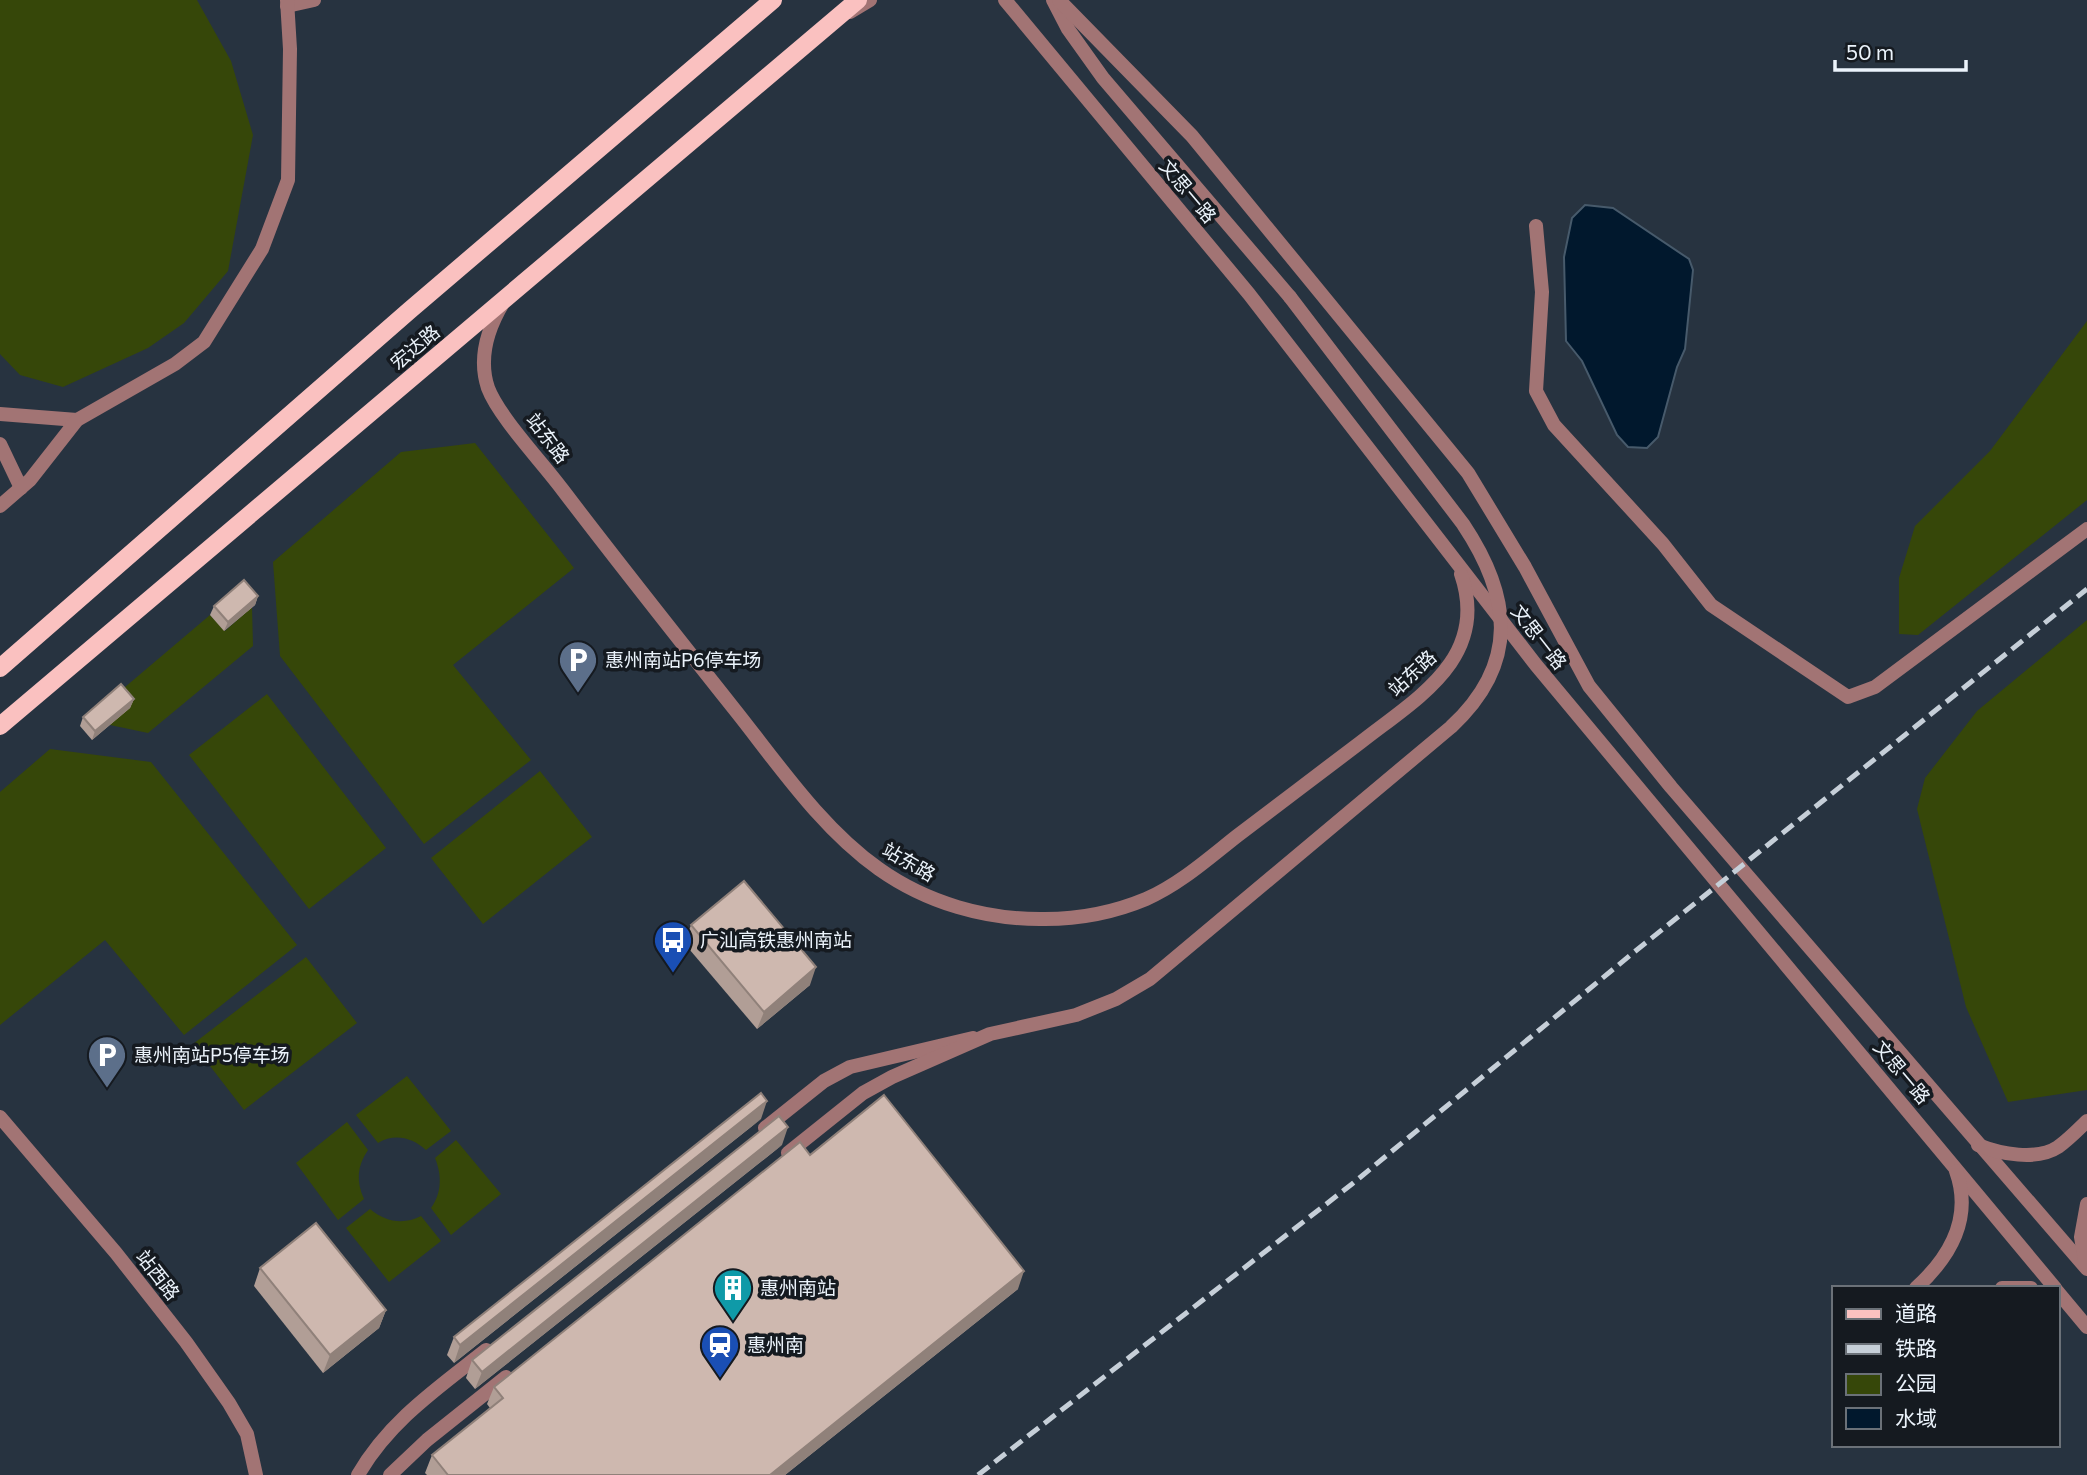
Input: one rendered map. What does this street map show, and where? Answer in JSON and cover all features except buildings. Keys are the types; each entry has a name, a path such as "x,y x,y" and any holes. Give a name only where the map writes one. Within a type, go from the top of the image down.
{"main road":[{"name":"宏达路","path":"0,668 410,310 773,0"},
{"name":"宏达路","path":"0,726 858,0"}],"street":[{"path":"0,506 21,488 77,420 175,363 204,342 262,249 288,180 290,49 287,3 314,0"},
{"path":"836,19 870,0"},
{"name":"文思一路","path":"1005,0 1249,294 1536,666 1953,1163 2052,1286"},
{"path":"748,1142 824,1081 850,1067 1076,1015 1116,999 1150,979 1451,727 1476,700 1493,668 1501,634 1501,615 1496,586 1487,560 1463,524 1290,297 1103,79 1068,29 1053,0"},
{"name":"文思一路","path":"1059,0 1192,136 1468,473 1525,567 1589,686 1671,787 2087,1269"},
{"path":"1535,226 1542,292 1536,391 1554,425 1663,544 1711,605 1849,696 1875,687 2087,529"},
{"name":"站东路","path":"513,292 495,316 485,345 485,374 489,389 498,405 624,571 800,792 859,854 880,869 925,895 974,912 1050,919 1100,913 1149,898 1190,872 1408,705 1446,672 1461,646 1468,619 1466,591 1458,565"},
{"path":"0,414 77,420"},
{"path":"0,444 21,488"},
{"path":"776,1162 863,1093 990,1034"},
{"name":"站西路","path":"0,1117 116,1252 186,1342 229,1403 247,1434 256,1475"},
{"path":"1976,1143 2003,1153 2044,1152 2056,1148 2087,1121"},
{"path":"1918,1286 1945,1257 1958,1230 1962,1203 1953,1163"},
{"path":"2087,1204 2081,1237 2087,1269"},
{"name":"文思一路","path":"2059,1294 2087,1327"},
{"path":"358,1475 372,1451 408,1411 496,1342"},
{"path":"390,1475 427,1440 514,1370"}],"green space":[{"path":"0,0 197,0 231,61 253,135 228,271 184,323 148,348 63,387 20,375 0,354"},
{"path":"2087,321 2087,500 1918,635 1899,634 1899,578 1915,526 1990,451"},
{"path":"475,443 574,568 453,665 531,760 424,844 280,656 273,562 401,452"},
{"path":"252,607 253,646 148,733 110,725 118,693 210,615 225,631"},
{"path":"2087,620 2087,1090 2008,1102 1966,1007 1917,809 1925,778 1977,711"},
{"path":"267,694 386,848 309,909 189,755"},
{"path":"50,749 151,762 297,945 184,1035 105,940 0,1025 0,792"},
{"path":"540,771 592,837 483,924 431,858"},
{"path":"306,957 357,1023 244,1110 193,1044"},
{"path":"407,1076 451,1131 426,1150 415,1142 397,1137 378,1143 356,1115"},
{"path":"347,1122 368,1150 359,1174 364,1199 338,1220 296,1163"},
{"path":"456,1140 501,1194 451,1235 431,1208 440,1184 435,1158"},
{"path":"370,1209 395,1221 408,1221 421,1216 441,1241 389,1282 346,1228"}],"water":[{"path":"1585,205 1613,208 1689,259 1693,270 1685,349 1677,367 1658,437 1647,448 1628,447 1617,435 1582,361 1566,341 1564,257 1572,218"}],"railway":[{"path":"978,1475 1352,1184 1633,953 2087,589"}],"place":[{"name":"惠州南站P6停车场","path":"578,694"},
{"name":"广汕高铁惠州南站","path":"673,974"},
{"name":"惠州南站P5停车场","path":"107,1089"},
{"name":"惠州南站","path":"733,1322"},
{"name":"惠州南","path":"720,1379"}]}
